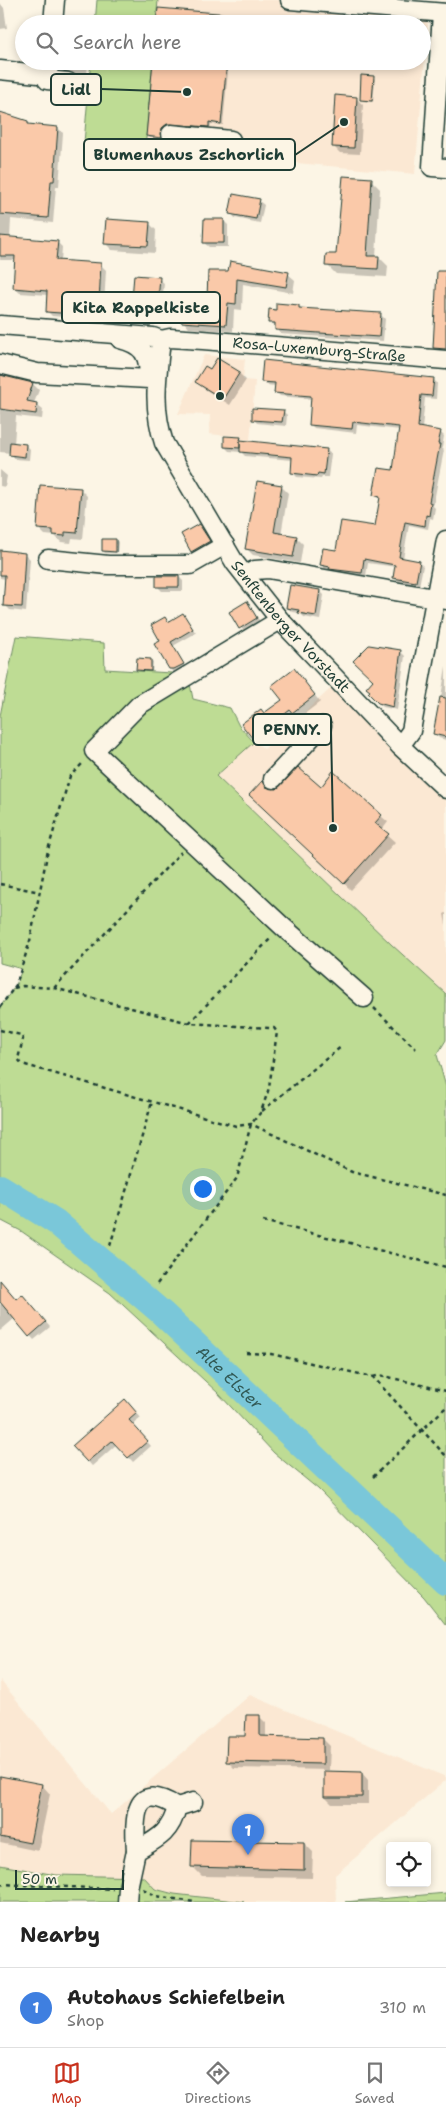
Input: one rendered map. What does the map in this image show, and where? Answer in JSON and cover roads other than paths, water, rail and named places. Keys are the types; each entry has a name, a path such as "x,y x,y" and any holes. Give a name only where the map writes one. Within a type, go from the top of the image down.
{"street":[{"path":"54,15 55,0"},
{"path":"290,0 365,3 444,13 432,167 446,168"},
{"path":"0,70 15,69"},
{"path":"49,70 47,80 68,82"},
{"path":"171,134 231,140"},
{"name":"Rosa-Luxemburg-Straße","path":"0,325 153,336 161,340 170,338 203,340 446,360"},
{"path":"0,333 27,335 56,334 120,339 130,342 144,352 149,366 149,379 37,372 0,364"},
{"name":"Senftenberger Vorstadt","path":"161,340 156,404 158,422 164,443 225,545 245,575 280,620 400,746 446,789"},
{"path":"400,746 411,731 441,599 446,540"},
{"path":"48,559 108,565 190,564 225,545"},
{"path":"245,575 255,570 268,568 441,599"},
{"path":"280,620 139,705 94,751 282,926 364,998"},
{"path":"272,779 322,726"},
{"path":"127,1895 136,1851 134,1825 139,1806 150,1798 158,1797 185,1805 165,1832 136,1851"}],"waterway":[{"name":"Alte Elster","path":"0,1187 56,1222 162,1313 446,1582"}],"place":[{"name":"Lidl","path":"187,92"},
{"name":"Blumenhaus Zschorlich","path":"344,122"},
{"name":"Kita Rappelkiste","path":"220,396"},
{"name":"PENNY.","path":"333,828"},
{"name":"Autohaus Schiefelbein","path":"248,1855"}]}
